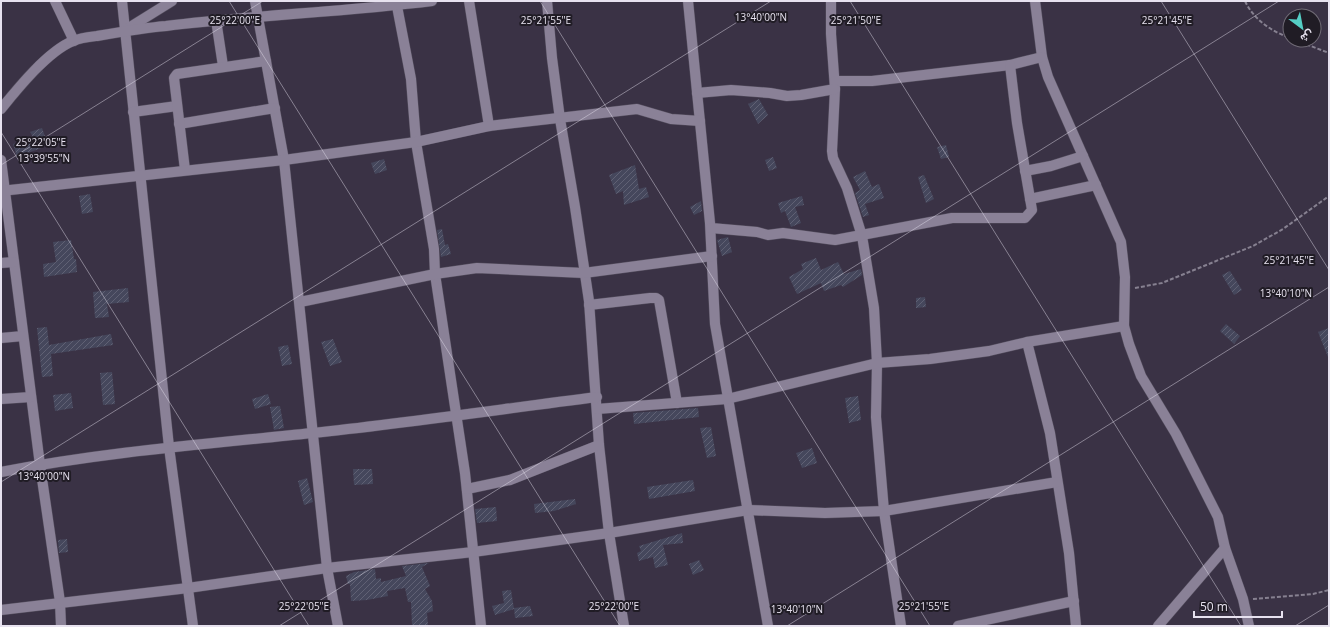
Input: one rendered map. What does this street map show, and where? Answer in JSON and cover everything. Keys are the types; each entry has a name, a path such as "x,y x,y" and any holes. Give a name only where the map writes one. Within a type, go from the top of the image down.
{"street":[{"path":"55,1 74,40"},
{"path":"122,1 139,175 169,447 193,626"},
{"path":"124,31 172,1"},
{"path":"255,1 284,160 314,433 327,568 338,626"},
{"path":"1,109 19,86 63,46 74,40 124,31 216,20 432,1"},
{"path":"469,1 489,126"},
{"path":"547,1 552,58 560,119 576,207 589,305 600,445 609,533 624,626"},
{"path":"688,1 710,228 715,324 768,626"},
{"path":"832,1 831,34 835,85 833,158 848,188 862,236 874,308 877,363 876,417 884,511 901,626"},
{"path":"1035,1 1042,57 1048,77 1122,242 1125,290 1124,326 1141,376 1176,434 1218,517 1226,548 1244,599 1249,626"},
{"path":"396,3 411,79 416,142 434,249 435,274 457,415 467,490 481,626"},
{"path":"216,20 223,66"},
{"path":"697,93 731,90 787,96 835,85 872,82 1010,65 1042,57"},
{"path":"185,170 174,78 177,74 266,60"},
{"path":"710,228 757,232 768,235 783,233 836,240 952,218 1025,218 1032,210 1010,65"},
{"path":"133,112 177,106"},
{"path":"179,124 275,108"},
{"path":"3,191 284,160 416,142 489,126 560,119 637,108 671,119 700,121"},
{"path":"1025,171 1051,166 1083,156"},
{"path":"1,160 3,191 60,602 61,626"},
{"path":"1030,200 1096,185"},
{"path":"300,302 435,274 486,267 584,273 712,256"},
{"path":"1,263 14,262"},
{"path":"589,305 650,298 656,298 659,300 677,403"},
{"path":"597,409 727,398 877,363 930,359 989,351 1027,342 1124,326"},
{"path":"1,338 23,336"},
{"path":"1027,342 1047,417 1069,553 1076,626"},
{"path":"1,399 31,397"},
{"path":"1,472 169,447 314,433 597,397"},
{"path":"467,490 510,480 600,445"},
{"path":"1,610 188,588 327,568 473,552 609,533 748,510 825,513 884,511 1057,482"},
{"path":"1158,626 1226,548"},
{"path":"958,626 1074,601"}],"path":[{"path":"1245,1 1263,24 1282,35"},
{"path":"1316,48 1329,53"},
{"path":"1125,290 1162,283 1253,246 1284,229 1329,196"},
{"path":"1244,599 1295,596 1329,590"}],"building":[{"path":"759,99 768,115 758,124 748,104"},
{"path":"42,128 46,139 42,140 44,147 17,157 13,144 33,137 30,132"},
{"path":"946,145 949,157 941,159 937,147"},
{"path":"773,157 777,168 769,171 765,160"},
{"path":"384,159 387,170 375,174 371,163"},
{"path":"635,165 639,189 646,187 649,197 624,205 623,191 616,194 609,175"},
{"path":"865,171 872,187 879,184 884,198 865,204 869,215 863,217 855,193 860,190 853,177"},
{"path":"924,175 934,199 926,203 918,177"},
{"path":"90,194 93,212 82,214 79,196"},
{"path":"802,196 804,205 795,207 801,223 791,227 785,211 781,213 778,203"},
{"path":"701,201 702,211 694,215 690,207"},
{"path":"442,229 445,245 448,244 451,254 441,257 437,230"},
{"path":"728,237 732,252 722,256 717,240"},
{"path":"71,240 74,259 76,259 77,272 44,277 43,264 56,262 53,242"},
{"path":"816,258 821,270 838,262 844,274 861,269 862,275 843,287 841,285 824,291 821,283 797,294 789,277 803,269 801,264"},
{"path":"1230,271 1242,290 1234,295 1222,275"},
{"path":"128,288 129,302 107,304 109,317 95,318 93,292"},
{"path":"925,297 926,307 916,308 916,298"},
{"path":"1226,324 1240,336 1234,344 1220,331"},
{"path":"47,327 49,345 111,334 113,345 51,354 53,376 42,377 37,328"},
{"path":"1329,328 1329,357 1328,357 1318,332"},
{"path":"333,339 342,362 330,366 321,342"},
{"path":"288,345 292,364 282,366 278,347"},
{"path":"112,372 115,404 103,405 100,373"},
{"path":"71,393 73,408 55,411 53,395"},
{"path":"268,394 271,404 255,409 252,399"},
{"path":"858,396 861,420 849,423 845,398"},
{"path":"280,406 284,428 274,430 270,407"},
{"path":"698,408 699,417 634,424 633,413"},
{"path":"711,427 716,456 707,458 700,428"},
{"path":"812,448 817,463 802,468 796,453"},
{"path":"353,469 372,469 373,484 354,485"},
{"path":"307,478 313,502 304,505 298,481"},
{"path":"693,480 695,491 649,499 647,487"},
{"path":"575,499 576,504 554,511 535,513 534,504"},
{"path":"496,507 497,521 477,523 475,509"},
{"path":"682,533 683,543 663,545 668,565 655,568 653,557 639,561 637,553 641,551 639,546"},
{"path":"67,539 68,552 59,553 58,540"},
{"path":"699,560 704,570 693,575 689,564"},
{"path":"429,563 422,567 430,586 425,589 432,601 433,611 427,613 428,626 412,626 411,602 408,602 405,588 387,591 388,596 351,601 350,584 348,584 346,576 354,572 375,569 376,579 381,578 381,582 406,576 402,566"},
{"path":"511,590 514,609 495,615 492,606 504,603 502,591"},
{"path":"530,606 533,616 515,618 514,608"}]}
